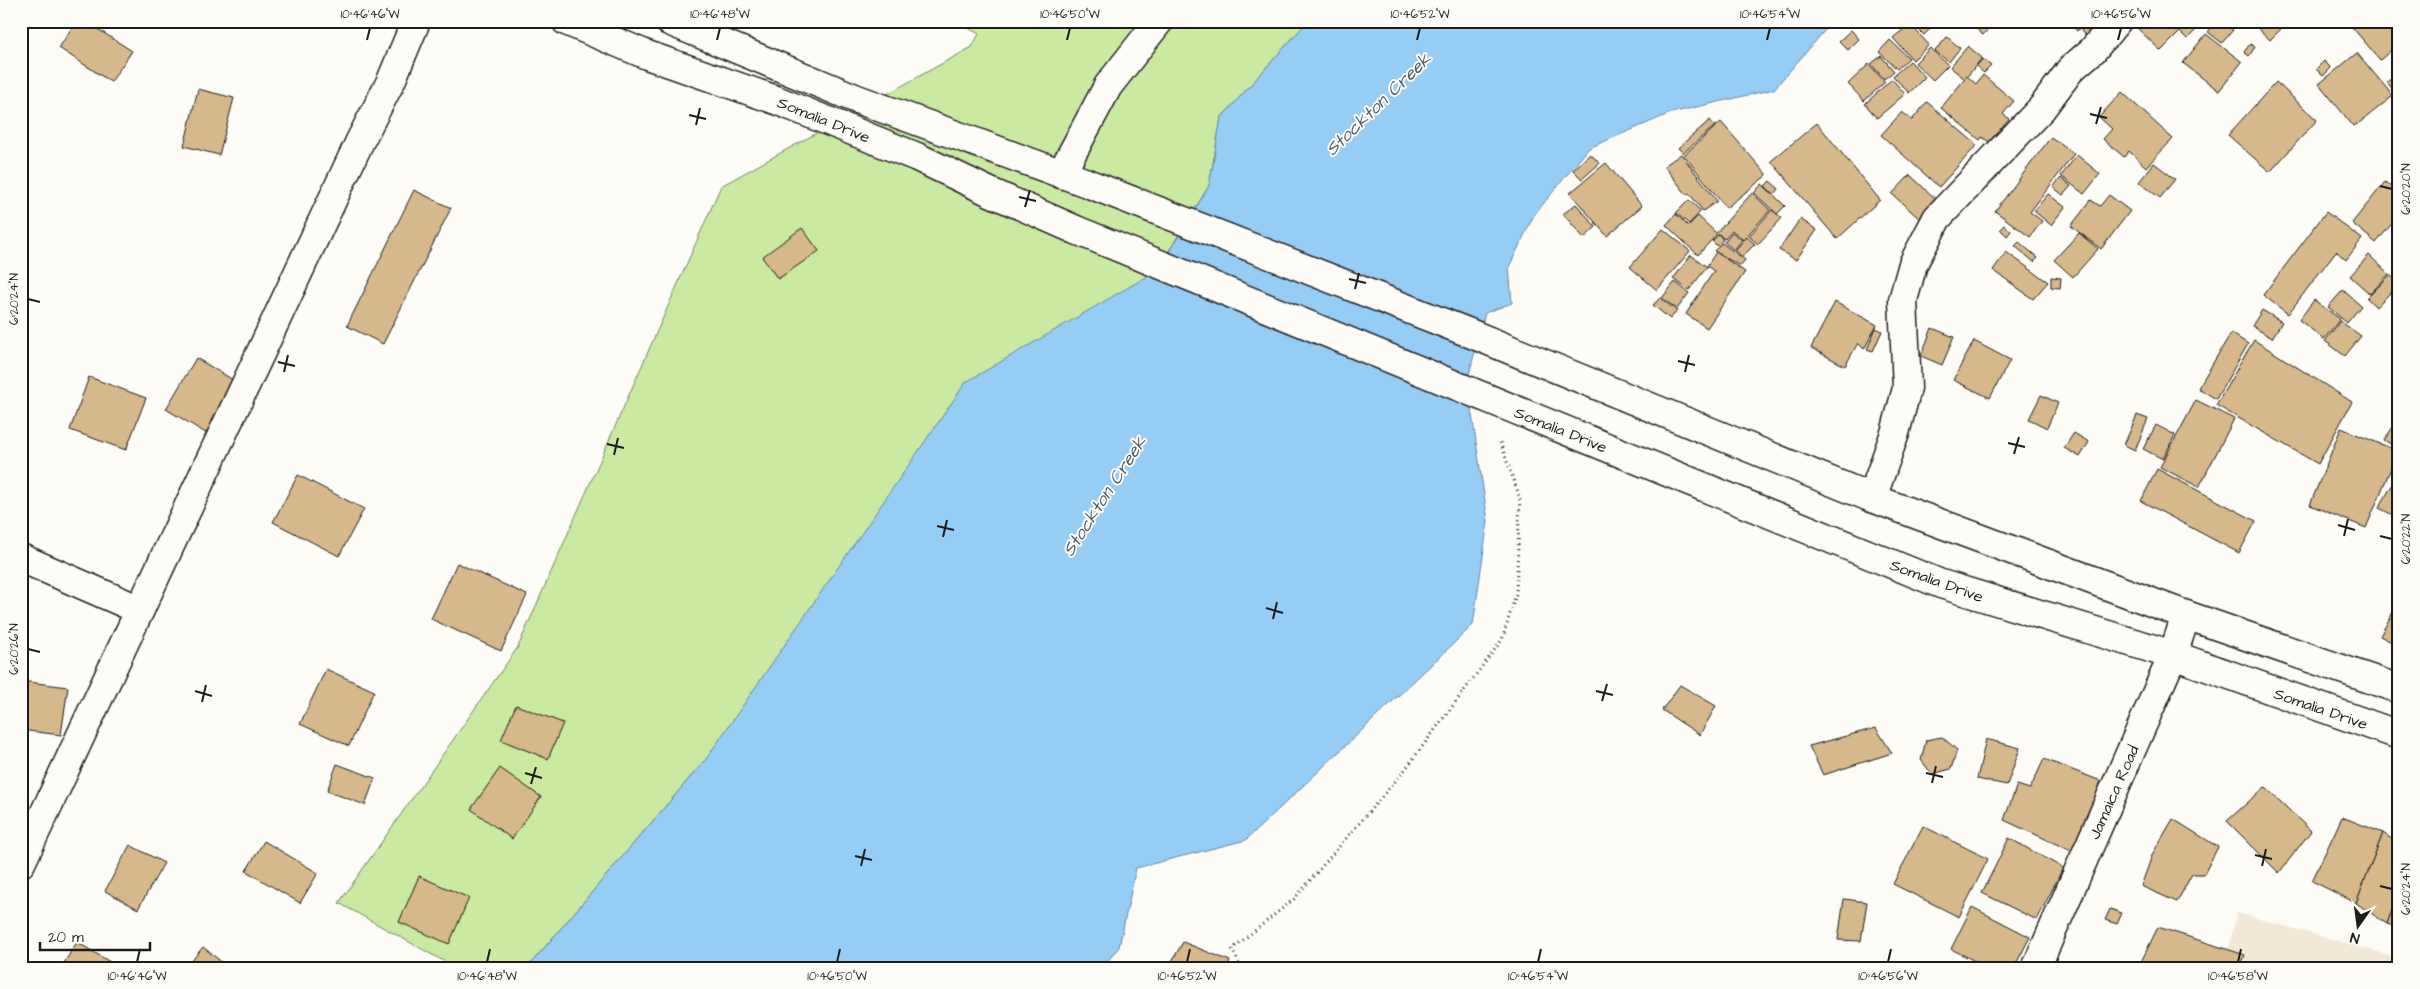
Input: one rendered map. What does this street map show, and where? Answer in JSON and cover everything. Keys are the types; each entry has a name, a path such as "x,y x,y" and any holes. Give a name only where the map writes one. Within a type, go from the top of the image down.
{"main road":[{"path":"21,863 360,141 391,81 416,21"},
{"name":"Somalia Drive","path":"566,21 647,54 776,100 917,157 1076,230 1452,382 1484,398 1941,584 2173,655 2399,735"},
{"name":"Somalia Drive","path":"669,21 857,99 1087,183 1467,332 1872,498"},
{"path":"1061,174 1108,86 1159,21"},
{"path":"2117,21 2093,50 2071,69 2042,108 1937,218 1913,264 1903,300 1907,388 1895,433 1872,498 2186,615 2399,689"},
{"path":"21,558 140,610"},
{"name":"Jamaica Road","path":"2036,968 2173,655 2186,615"}],"path":[{"path":"1241,968 1232,949 1294,899 1404,771 1502,640 1516,594 1520,498 1484,398"}],"shaded area":[{"path":"2237,913 2399,958 2399,968 2224,968"}],"green space":[{"path":"964,21 1308,21 1221,118 1209,186 1157,270 706,759 527,968 456,968 339,903 518,647 721,186 972,47 979,34 963,25"}],"water":[{"name":"Stockton Creek","path":"1308,21 1833,21 1774,89 1671,113 1589,148 1534,215 1509,267 1512,303 1485,313 1467,382 1488,521 1473,625 1246,840 1136,868 1119,947 1102,968 527,968 706,759 966,382 1158,270 1209,186 1221,118"}],"building":[{"path":"76,21 85,21 132,51 111,82 59,48"},
{"path":"1916,21 1935,21 1936,23 1924,35 1913,24"},
{"path":"1968,21 1995,21 1983,35"},
{"path":"2067,21 2086,21 2077,31"},
{"path":"2090,21 2104,21 2088,38 2081,31"},
{"path":"2140,21 2205,21 2187,39 2180,32 2161,51 2135,26"},
{"path":"2217,21 2223,21 2233,30 2222,43 2208,32"},
{"path":"2250,21 2289,21 2270,40"},
{"path":"2347,21 2388,21 2399,33 2399,43 2380,60"},
{"path":"1910,24 1929,45 1913,60 1893,38"},
{"path":"1851,30 1859,39 1848,50 1839,41"},
{"path":"2206,34 2242,62 2219,91 2183,63"},
{"path":"1947,37 1960,48 1949,62 1935,51"},
{"path":"1890,40 1909,58 1897,69 1879,52"},
{"path":"2250,44 2255,47 2249,56 2244,52"},
{"path":"1968,46 1982,58 1965,79 1950,67"},
{"path":"1930,48 1948,65 1933,80 1915,63"},
{"path":"2357,53 2393,96 2354,127 2319,84"},
{"path":"1881,56 1894,71 1884,79 1871,64"},
{"path":"1983,59 1991,66 1984,73 1976,66"},
{"path":"1910,61 1925,77 1909,93 1893,76"},
{"path":"2324,61 2331,68 2323,76 2316,69"},
{"path":"1869,64 1885,82 1864,101 1848,84"},
{"path":"2399,72 2399,96 2398,96 2387,82"},
{"path":"1983,75 2014,101 2003,114 2009,119 1989,142 1982,137 1980,140 1941,108 1967,76 1976,84"},
{"path":"1892,79 1905,94 1877,118 1865,104"},
{"path":"2276,82 2317,120 2270,172 2228,135"},
{"path":"21,88 27,91 21,103"},
{"path":"198,89 234,98 219,155 184,146"},
{"path":"2122,92 2173,139 2146,167 2129,151 2124,157 2103,139 2112,129 2099,117"},
{"path":"1927,102 1977,145 1939,187 1881,135 1902,112 1912,120"},
{"path":"1710,120 1715,126 1683,153 1678,148"},
{"path":"1721,122 1767,175 1726,208 1684,155"},
{"path":"1817,123 1880,200 1837,239 1771,161"},
{"path":"2051,137 2074,154 2030,212 2042,221 2030,237 1995,211"},
{"path":"1590,154 1600,163 1582,179 1573,170"},
{"path":"1681,154 1717,201 1703,211 1689,193 1687,195 1664,166"},
{"path":"2077,155 2100,174 2084,194 2061,176"},
{"path":"1606,163 1642,206 1607,236 1570,193"},
{"path":"2154,163 2175,179 2160,198 2139,182"},
{"path":"1910,175 1939,202 1922,221 1892,194"},
{"path":"2061,178 2071,186 2063,195 2053,187"},
{"path":"1770,181 1779,189 1774,195 1765,186"},
{"path":"2385,182 2399,193 2399,215 2376,243 2352,223"},
{"path":"1762,184 1785,206 1777,214 1754,193"},
{"path":"414,190 451,208 383,344 347,326"},
{"path":"1752,193 1770,210 1743,240 1732,230 1724,239 1717,232"},
{"path":"2048,194 2065,207 2051,225 2034,211"},
{"path":"2109,195 2130,211 2101,249 2071,226 2091,200 2100,206"},
{"path":"1689,200 1701,211 1689,224 1676,213"},
{"path":"1576,204 1596,227 1584,238 1563,214"},
{"path":"1772,210 1782,218 1758,244 1749,236"},
{"path":"2326,212 2362,239 2346,260 2336,251 2288,314 2263,295"},
{"path":"1676,214 1688,226 1698,216 1717,234 1698,255 1666,225"},
{"path":"1800,219 1817,230 1796,260 1779,250"},
{"path":"2004,225 2011,231 2007,236 2000,229"},
{"path":"802,228 819,251 778,279 762,257"},
{"path":"1663,229 1690,251 1657,290 1630,267"},
{"path":"1732,232 1742,240 1734,250 1724,242"},
{"path":"2079,233 2098,249 2073,277 2054,260"},
{"path":"1719,234 1723,240 1717,246 1712,241"},
{"path":"1747,237 1755,244 1742,257 1735,250"},
{"path":"2019,242 2038,258 2034,262 2015,246"},
{"path":"1722,243 1745,260 1740,266 1714,251"},
{"path":"1716,252 1745,272 1707,328 1686,314 1714,271 1707,266"},
{"path":"2006,252 2048,282 2033,299 1993,270"},
{"path":"1691,255 1707,267 1689,290 1673,279"},
{"path":"2369,255 2389,274 2370,294 2350,276"},
{"path":"2390,275 2399,284 2376,307 2367,298"},
{"path":"2051,277 2061,278 2060,288 2051,287"},
{"path":"1675,282 1689,293 1677,309 1662,298"},
{"path":"2343,290 2361,306 2347,323 2328,307"},
{"path":"1660,298 1677,311 1670,319 1653,305"},
{"path":"2314,300 2340,319 2324,339 2299,320"},
{"path":"1835,302 1877,325 1864,349 1858,343 1845,366 1811,348"},
{"path":"2262,310 2282,322 2272,338 2252,326"},
{"path":"2340,321 2361,336 2345,356 2325,341"},
{"path":"1876,328 1882,331 1873,351 1867,349"},
{"path":"1932,328 1954,337 1942,365 1921,356"},
{"path":"2231,333 2248,344 2216,399 2198,388"},
{"path":"2254,340 2352,402 2318,464 2216,405"},
{"path":"1974,341 2010,360 1990,398 1953,380"},
{"path":"196,358 240,384 209,435 166,409"},
{"path":"89,377 146,398 126,450 70,430"},
{"path":"2041,395 2058,403 2047,428 2029,419"},
{"path":"2196,400 2234,419 2199,487 2160,467"},
{"path":"2137,415 2148,419 2135,450 2124,445"},
{"path":"2396,423 2399,425 2399,449 2384,440"},
{"path":"2156,425 2175,435 2163,459 2143,449"},
{"path":"2341,428 2398,451 2366,528 2310,505"},
{"path":"2074,433 2089,442 2080,457 2064,448"},
{"path":"2157,469 2256,521 2239,553 2141,501"},
{"path":"298,475 364,509 339,556 273,522"},
{"path":"2399,475 2399,518 2379,508"},
{"path":"457,563 527,595 501,651 431,619"},
{"path":"2399,601 2399,646 2380,636"},
{"path":"326,669 374,691 349,746 300,724"},
{"path":"21,681 68,687 61,735 21,730"},
{"path":"1680,685 1716,706 1700,735 1662,710"},
{"path":"516,705 563,723 548,759 501,740"},
{"path":"1876,728 1892,753 1823,775 1809,746"},
{"path":"1942,737 1957,750 1951,769 1932,774 1921,760 1926,740"},
{"path":"1986,739 2020,748 2007,785 1977,779"},
{"path":"2044,759 2101,781 2078,854 2004,820 2017,785 2030,789"},
{"path":"337,764 375,778 365,805 327,791"},
{"path":"500,768 541,797 512,839 471,809"},
{"path":"2265,787 2311,831 2279,873 2227,821"},
{"path":"2342,817 2383,833 2356,903 2312,881"},
{"path":"2173,819 2218,847 2204,874 2192,874 2177,902 2141,886 2153,853"},
{"path":"1923,826 1988,859 1959,917 1893,884"},
{"path":"2383,833 2399,844 2399,892 2387,924 2356,903"},
{"path":"2009,838 2063,868 2037,920 1982,893"},
{"path":"264,841 318,873 300,903 246,871"},
{"path":"130,845 164,863 138,909 105,891"},
{"path":"419,876 469,898 449,944 399,922"},
{"path":"2399,892 2399,928 2387,924"},
{"path":"1844,899 1867,902 1861,941 1838,940"},
{"path":"1972,907 2030,937 2014,968 1989,968 1951,949"},
{"path":"2110,909 2122,913 2117,924 2105,920"},
{"path":"2158,927 2245,955 2240,968 2138,968"},
{"path":"77,942 120,968 61,968"},
{"path":"1183,942 1230,961 1227,968 1168,968"},
{"path":"203,947 229,968 186,968"},
{"path":"1975,961 1988,968 1971,968"}]}
